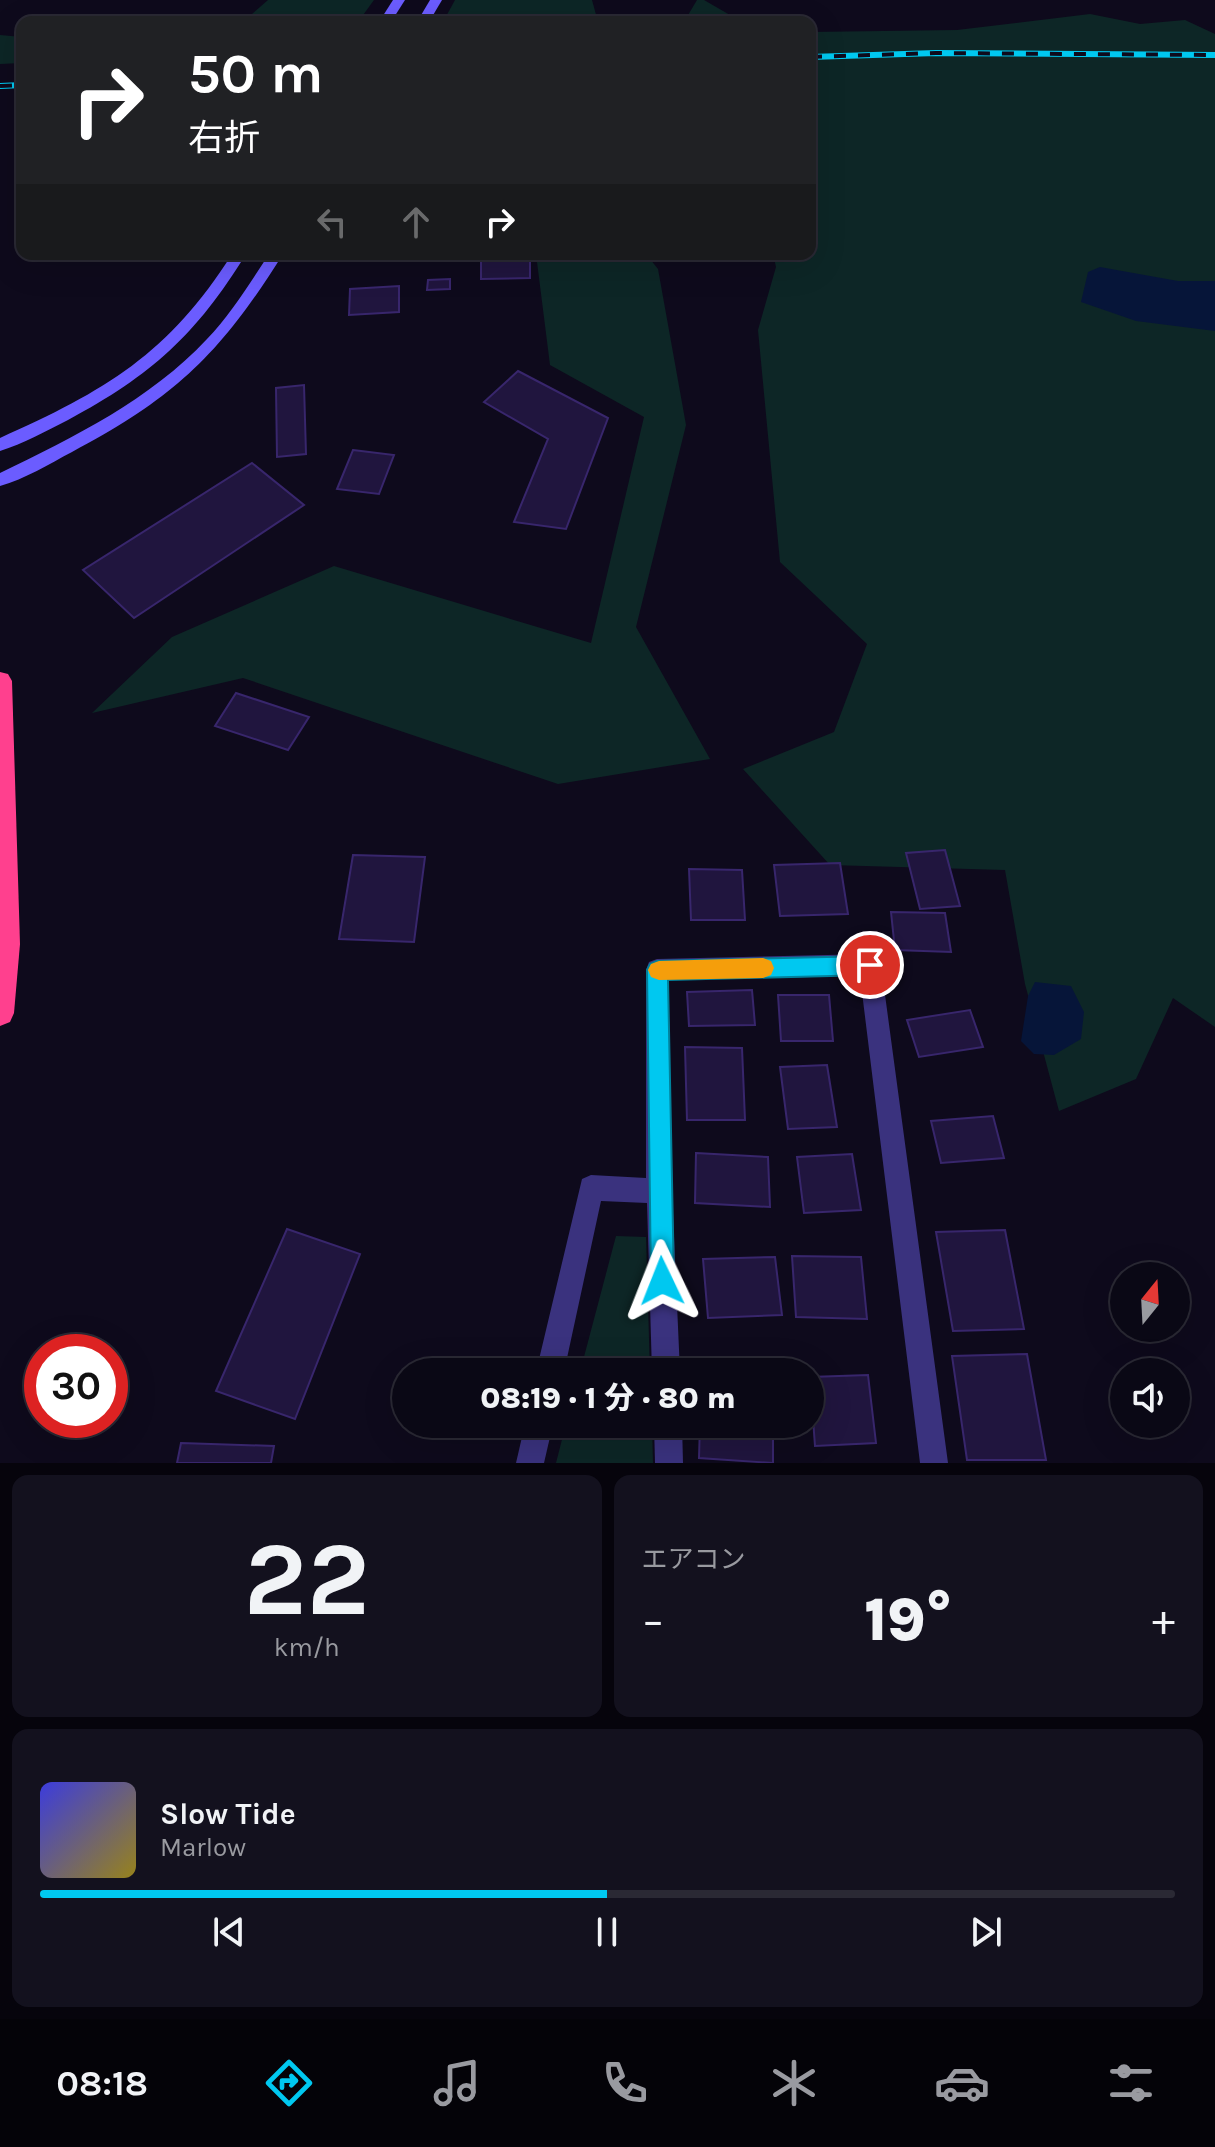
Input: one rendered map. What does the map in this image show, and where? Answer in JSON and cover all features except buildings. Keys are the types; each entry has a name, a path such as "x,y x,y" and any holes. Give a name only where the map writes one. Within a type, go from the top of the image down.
{"highway":[{"path":"0,681 7,944 0,1013"}],"street":[{"path":"0,445 66,416 132,374 201,312 235,260"},
{"path":"0,480 56,453 163,386 209,348 234,319 272,260"},
{"path":"665,1358 659,1191 657,970 870,965 934,1463"},
{"path":"553,1358 591,1188 659,1191"},
{"path":"530,1463 536,1438"},
{"path":"668,1438 669,1463"}],"green space":[{"path":"268,0 374,0 362,16 250,16"},
{"path":"455,0 592,0 596,16 446,16"},
{"path":"697,0 704,0 732,16 688,16"},
{"path":"1090,14 1140,24 1185,20 1215,34 1215,1027 1173,998 1136,1079 1059,1111 1025,984 1005,870 830,865 743,769 834,732 867,644 780,562 758,330 776,267 774,260 816,260 816,32 957,30"},
{"path":"0,35 16,36 16,63 0,64"},
{"path":"537,260 651,260 658,269 686,425 636,627 710,759 558,784 243,678 92,713 172,637 334,566 591,643 644,417 550,365"},
{"path":"616,1236 646,1237 650,1358 584,1358"},
{"path":"562,1438 652,1438 653,1463 556,1463"}],"water":[{"path":"1100,267 1178,281 1215,281 1215,331 1136,321 1081,302 1088,272"},
{"path":"1035,982 1071,986 1084,1012 1081,1039 1054,1055 1034,1054 1021,1041 1028,996"}],"railway":[{"path":"816,57 936,53 1215,55"},
{"path":"0,86 16,85"}],"slow traffic":[{"path":"659,970 763,968"}],"route":[{"path":"662,1281 657,970 870,965"}]}
